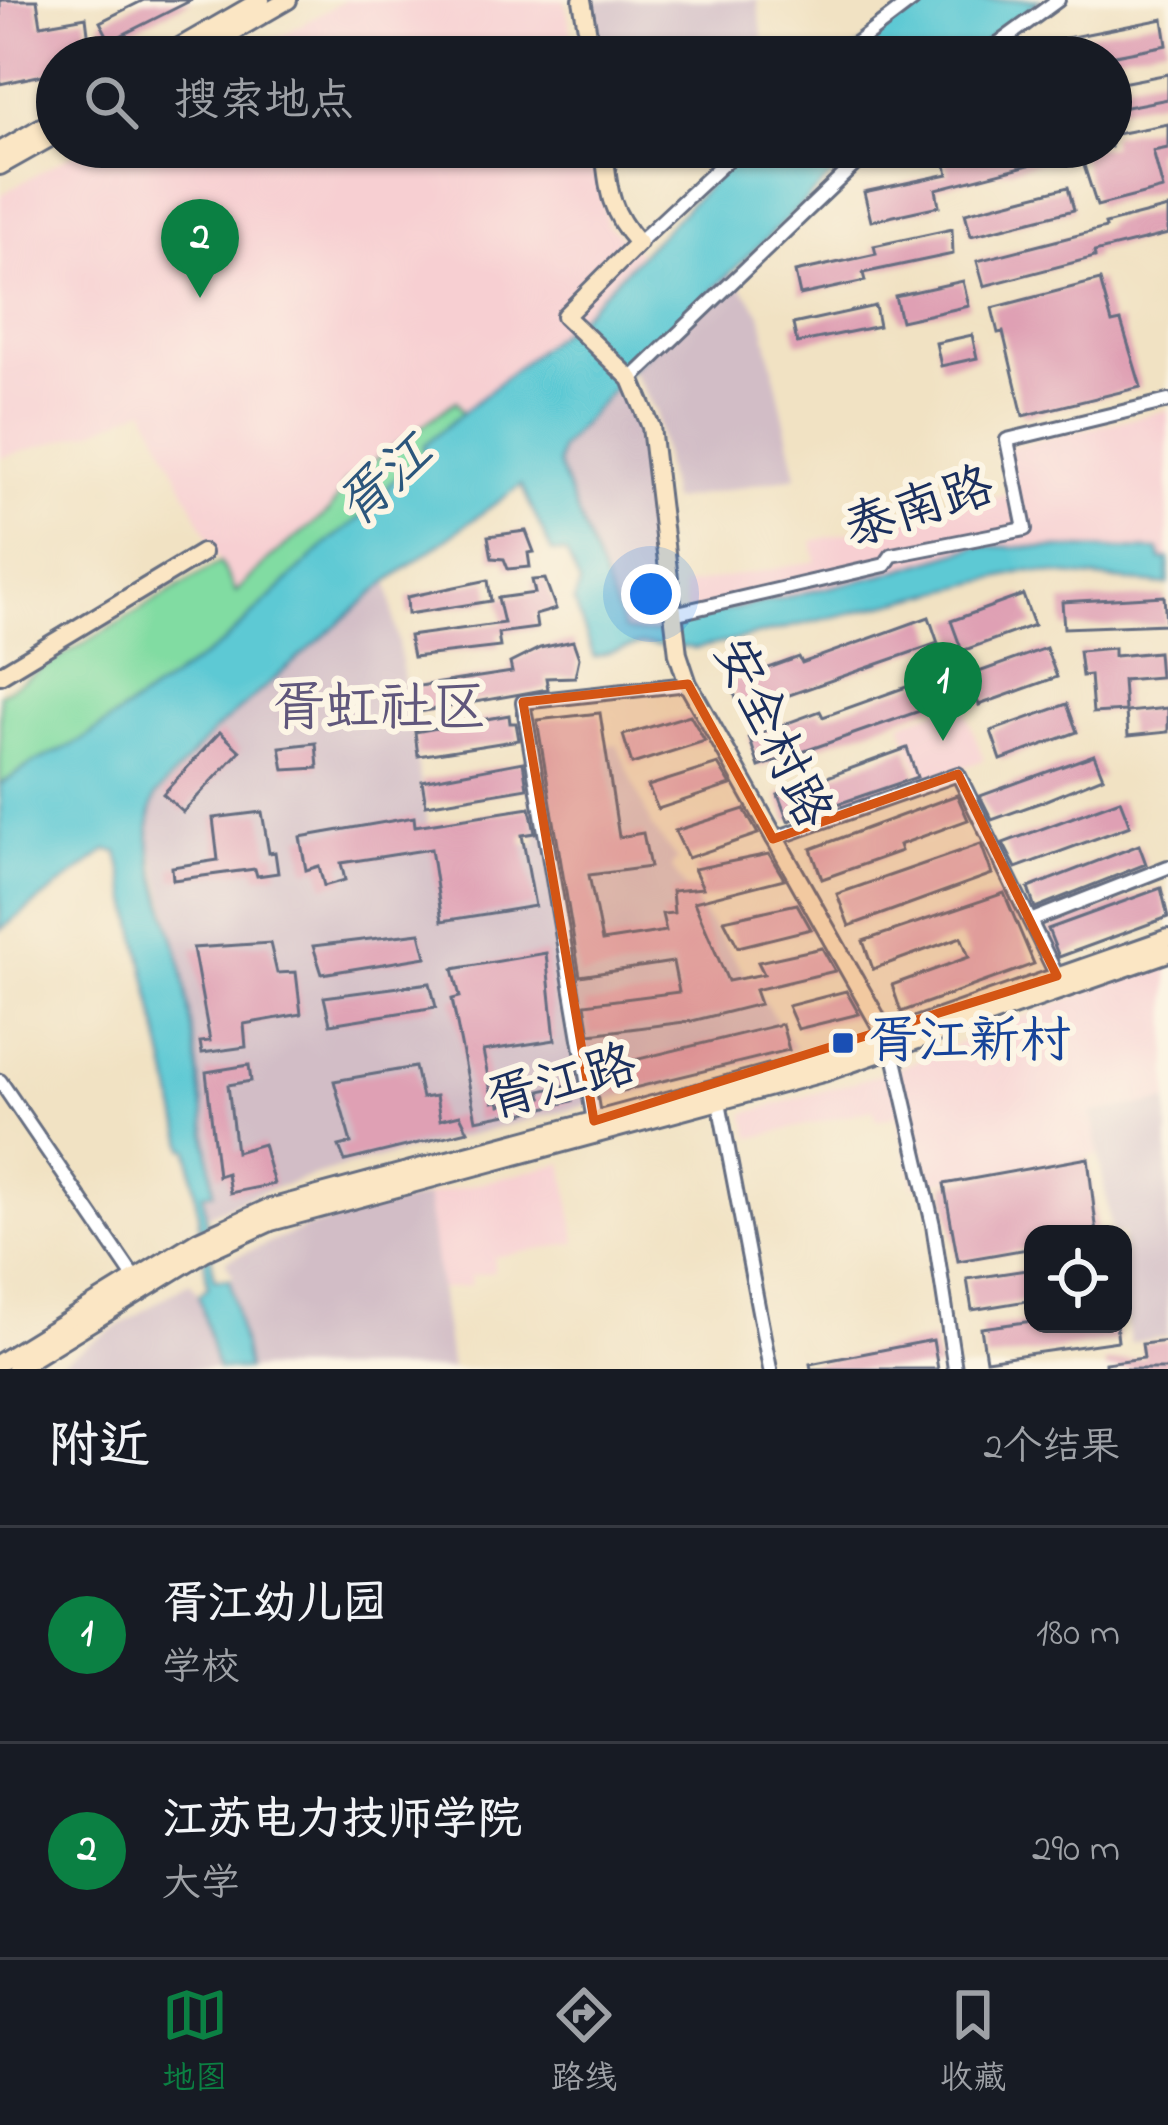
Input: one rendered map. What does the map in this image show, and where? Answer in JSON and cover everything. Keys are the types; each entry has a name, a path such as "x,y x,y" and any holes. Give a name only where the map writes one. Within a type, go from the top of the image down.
{"main road":[{"path":"198,36 261,0"},
{"path":"226,36 288,0"},
{"path":"582,0 588,36"},
{"path":"0,151 36,130"},
{"path":"0,166 36,146"},
{"path":"607,168 612,207 638,243"},
{"name":"安全村路","path":"638,243 568,318 629,377 651,428 678,654 688,684 891,1044"},
{"path":"0,675 202,553"},
{"name":"胥江路","path":"15,1369 206,1236 594,1120 891,1044 1057,976 1168,938"},
{"name":"胥江路","path":"269,1215 719,1102 1168,953"},
{"name":"胥江路","path":"0,1362 135,1279 164,1268"}],"street":[{"path":"866,36 913,0"},
{"path":"1009,36 1058,0"},
{"path":"638,243 718,168"},
{"path":"629,377 851,168"},
{"name":"泰南路","path":"673,619 885,565 892,554 1025,529 1007,440 1168,401"},
{"path":"594,1120 523,702 688,684"},
{"path":"773,839 958,774 1057,976"},
{"path":"1030,921 1168,867"},
{"path":"891,1044 933,1225 955,1369"},
{"path":"0,1081 135,1279"},
{"path":"719,1102 770,1369"}],"highlighted area":[{"path":"688,684 773,839 958,774 1057,976 594,1121 523,702"}],"shaded area":[{"path":"345,0 565,0 572,36 281,36"},
{"path":"584,0 757,0 762,36 590,36"},
{"path":"48,168 596,168 607,224 639,253 583,313 463,413 457,402 348,481 329,512 235,593 145,408 94,431 0,458 0,195"},
{"path":"730,272 761,313 797,476 671,501 656,412 631,368"},
{"path":"617,382 629,392 644,433 665,630 636,633 622,627 557,460 560,448"},
{"path":"1168,410 1168,559 1161,560 1159,551 977,546 883,575 688,619 682,586 816,561 812,541 1011,493 1001,449"},
{"path":"388,581 433,857 537,843 524,758 617,744 652,826 677,860 671,867 796,1048 322,1173 249,1196 206,1216 202,1193 213,1192 198,1065 182,965 150,840 152,805 213,732"},
{"path":"962,701 984,760 923,782 901,723"},
{"path":"1168,963 1168,1101 1092,1113 1099,1155 914,1186 897,1115 877,1120 873,1109 752,1138 744,1114 888,1072"},
{"path":"1168,1101 1168,1336 1130,1343 1132,1225 1111,1225 1092,1113"},
{"path":"563,1163 577,1243 494,1257 494,1272 470,1276 471,1285 439,1290 427,1196"},
{"path":"427,1196 451,1369 247,1369 233,1276 225,1261 308,1227"},
{"path":"190,1282 199,1295 217,1369 49,1369"}],"green space":[{"path":"456,401 463,413 425,445 425,454 389,486 386,499 331,540 222,644 81,741 0,785 0,694 220,562 236,592 329,512 347,481"}],"water":[{"path":"921,0 1041,0 994,36 874,36"},
{"path":"725,168 840,168 631,368 560,449 558,464 624,630 667,630 688,619 883,575 977,546 1159,550 1161,560 1168,559 1168,585 1027,571 728,642 696,648 641,644 594,657 574,601 580,584 566,553 552,552 521,485 388,581 213,732 156,795 150,815 152,859 182,968 200,1080 214,1192 203,1194 214,1279 230,1279 247,1369 217,1369 199,1295 208,1287 189,1149 185,1148 118,852 107,850 0,930 0,785 81,741 222,644 331,540 386,499 388,486 424,454 424,445 583,313"}],"building":[{"path":"0,0 37,0 41,25 86,17 88,36 36,36 36,76 0,84"},
{"path":"144,0 192,0 120,36 107,36 100,22"},
{"path":"1163,19 1167,45 1132,52 1132,36 1077,36"},
{"path":"1168,74 1168,99 1132,106 1132,81"},
{"path":"1168,124 1168,148 1153,151 1163,189 1097,206 1085,168 1132,168 1132,131"},
{"path":"947,168 1017,168 936,189 939,206 871,221 864,192 948,174"},
{"path":"1068,187 1074,210 971,236 965,213"},
{"path":"1168,208 1168,234 984,286 977,261"},
{"path":"952,229 953,254 863,273 865,281 800,295 795,272 876,254 874,246"},
{"path":"1100,280 1112,323 1121,321 1141,387 1023,416 1003,332 998,333 992,308"},
{"path":"963,281 969,306 901,321 895,296"},
{"path":"875,306 879,326 797,343 793,324"},
{"path":"972,335 977,358 941,366 936,343"},
{"path":"526,531 534,552 528,553 530,567 508,569 504,559 492,558 488,536"},
{"path":"545,579 556,609 535,615 537,628 498,633 500,647 413,657 409,636 504,623 498,598 535,593 532,580"},
{"path":"488,580 491,601 408,614 407,597"},
{"path":"1023,595 1034,625 962,651 951,621"},
{"path":"1164,596 1166,624 1064,628 1062,602"},
{"path":"929,617 938,643 741,712 730,682 799,657 802,663"},
{"path":"573,641 579,658 575,677 546,678 548,689 419,712 413,687 512,672 510,663 540,648"},
{"path":"1046,648 1057,677 979,705 974,692 759,767 749,737 820,711 823,717 948,672 951,682"},
{"path":"1114,648 1114,656 1158,652 1160,677 1123,680 1125,711 1093,713 1090,675 1082,676 1079,651"},
{"path":"1067,704 1077,732 1001,760 991,731"},
{"path":"1168,708 1168,732 1128,736 1126,712"},
{"path":"600,713 619,837 643,833 650,867 589,875 602,941 666,931 662,914 674,913 672,891 703,888 694,869 769,854 784,879 694,902 728,981 764,974 758,962 822,948 835,971 755,990 760,1004 692,1021 590,1034 585,1004 679,992 673,962 580,976 537,720"},
{"path":"509,715 519,740 418,756 415,732"},
{"path":"690,715 705,741 632,764 623,735"},
{"path":"220,732 240,751 183,812 163,794"},
{"path":"316,743 318,768 284,770 280,747"},
{"path":"907,748 917,777 788,821 778,795"},
{"path":"1094,755 1103,777 992,820 980,796"},
{"path":"523,762 527,788 426,805 422,781"},
{"path":"718,764 731,785 658,809 648,786"},
{"path":"957,795 968,820 899,845 901,851 822,879 811,849"},
{"path":"1120,800 1130,826 1016,868 1003,843"},
{"path":"530,808 535,833 522,835 535,906 442,921 431,849 341,863 345,880 324,886 319,866 306,870 300,837 414,817 415,826"},
{"path":"744,809 758,834 688,858 675,831"},
{"path":"262,812 269,853 275,852 278,873 257,876 255,869 173,880 172,867 218,860 213,818"},
{"path":"981,844 992,874 849,926 837,894"},
{"path":"1139,845 1146,864 1035,908 1028,888"},
{"path":"1161,888 1168,917 1059,957 1048,929"},
{"path":"1004,893 1034,964 901,1012 892,985 969,957 961,937 873,969 863,941"},
{"path":"797,904 811,929 738,947 724,920"},
{"path":"420,933 426,957 322,974 313,946"},
{"path":"270,943 277,973 296,972 301,1014 244,1024 246,1047 202,1053 200,1042 210,1041 193,948"},
{"path":"546,953 555,1040 483,1051 493,1102 500,1105 542,1097 540,1091 568,1085 572,1101 476,1120 452,999 460,997 453,969"},
{"path":"430,983 436,1007 330,1024 324,997"},
{"path":"846,991 859,1014 798,1029 788,1006"},
{"path":"782,1024 789,1050 618,1092 610,1066"},
{"path":"249,1065 251,1081 228,1085 236,1152 263,1144 274,1184 230,1193 227,1173 218,1176 206,1072"},
{"path":"415,1067 422,1098 436,1096 440,1120 460,1115 468,1131 345,1161 339,1146 351,1143 334,1081"},
{"path":"1088,1158 1096,1225 1024,1225 1024,1250 958,1261 944,1184"},
{"path":"1024,1270 1024,1301 972,1310 967,1279"},
{"path":"1024,1322 1024,1333 1117,1333 1118,1341 986,1360 981,1328"},
{"path":"933,1340 938,1369 811,1369 810,1364"},
{"path":"1168,1341 1168,1369 1105,1369 1105,1363 1144,1358 1142,1344"}],"place":[{"name":"江苏电力技师学院","path":"200,298"},
{"name":"胥江幼儿园","path":"943,741"},
{"name":"胥江新村","path":"843,1043"}],"district":[{"name":"胥虹社区","path":"379,711"}],"water label":[{"name":"胥江","path":"387,483"}]}
